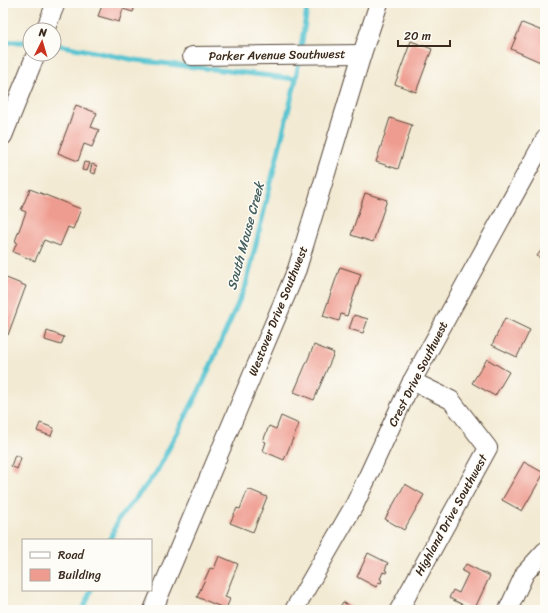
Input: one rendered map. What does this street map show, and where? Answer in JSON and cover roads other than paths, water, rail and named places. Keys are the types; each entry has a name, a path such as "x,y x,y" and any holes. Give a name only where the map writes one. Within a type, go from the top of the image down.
{"street":[{"path":"48,22 56,3"},
{"name":"Westover Drive Southwest","path":"153,610 297,269 378,3"},
{"name":"Parker Avenue Southwest","path":"192,56 362,54"},
{"path":"3,136 33,62"},
{"name":"Crest Drive Southwest","path":"294,610 355,504 412,381 545,140"},
{"name":"Highland Drive Southwest","path":"398,610 488,448 451,400 412,381"},
{"path":"508,610 525,573 545,551"}],"waterway":[{"name":"South Mouse Creek","path":"110,539 118,520 156,473 202,385 246,285 296,79 308,3"},
{"path":"3,42 22,42"},
{"path":"62,46 135,60 296,79"},
{"name":"South Mouse Creek","path":"83,610 91,591"}]}
